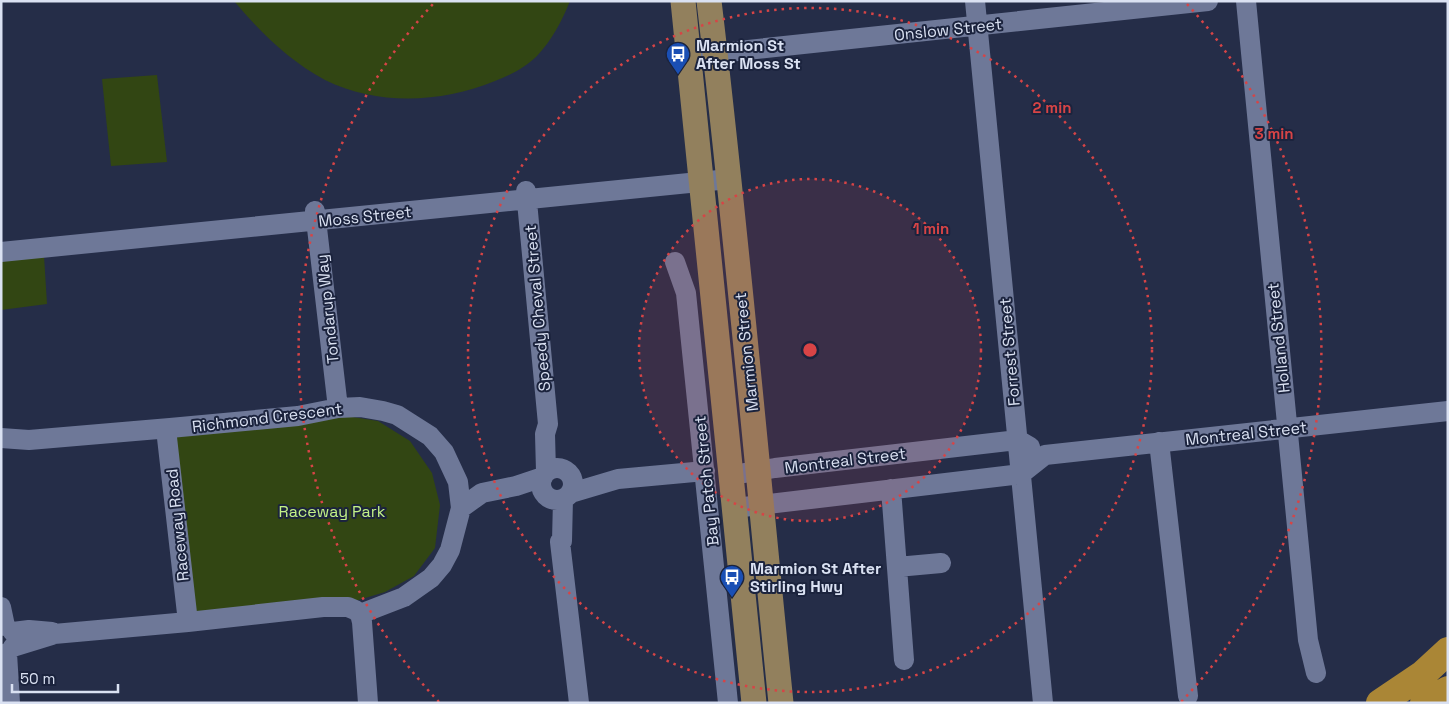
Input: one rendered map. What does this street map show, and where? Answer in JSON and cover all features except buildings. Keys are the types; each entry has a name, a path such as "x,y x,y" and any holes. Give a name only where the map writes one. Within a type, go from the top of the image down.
{"highway":[{"path":"1380,703 1423,674 1448,651"},
{"path":"1424,703 1448,690"}],"main road":[{"name":"Marmion Street","path":"683,1 754,703"},
{"name":"Marmion Street","path":"709,1 729,174 760,505 781,703"}],"street":[{"name":"Forrest Street","path":"975,1 1043,703"},
{"name":"Onslow Street","path":"688,57 1208,1"},
{"name":"Holland Street","path":"1246,1 1308,640 1316,673"},
{"name":"Moss Street","path":"1,252 316,216 729,174"},
{"name":"Speedy Cheval Street","path":"527,195 548,424 551,428 556,484 551,514 558,541 560,542 579,703"},
{"name":"Moss Street","path":"1,242 316,216"},
{"name":"Tondarup Way","path":"316,216 338,408"},
{"name":"Bay Patch Street","path":"675,262 686,294 728,703"},
{"name":"Richmond Crescent","path":"1,438 29,440 166,429 298,416 338,408 360,408 397,415 430,436 444,452 460,495"},
{"name":"Montreal Street","path":"1045,455 1448,411"},
{"name":"Raceway Road","path":"166,429 188,622"},
{"name":"Richmond Crescent","path":"1,448 29,440"},
{"name":"Montreal Street","path":"732,475 757,470 1018,440"},
{"path":"734,508 1021,474 1045,455 1018,440"},
{"path":"1159,442 1188,696"},
{"path":"357,620 404,597 431,578 442,565 450,550 460,495 489,492 523,494 556,484 608,477 618,479 705,471"},
{"path":"891,489 904,660"},
{"path":"897,567 941,563"},
{"path":"10,703 6,635 29,630 52,632 54,634 323,607 348,607 355,610 357,620"},
{"path":"357,620 362,622 368,703"}],"green space":[{"path":"234,1 570,1 552,37 533,60 517,71 500,79 453,94 431,97 388,98 345,88 325,80 299,64 254,24"},
{"path":"157,75 167,162 111,166 102,79"},
{"path":"44,256 47,304 1,310 1,260"},
{"name":"Raceway Park","path":"346,416 378,421 410,441 432,473 440,505 435,548 414,576 385,592 352,602 193,617 176,436"}],"place":[{"name":"Marmion St After Moss St","path":"678,75"},
{"name":"Marmion St After Stirling Hwy","path":"732,598"}]}
